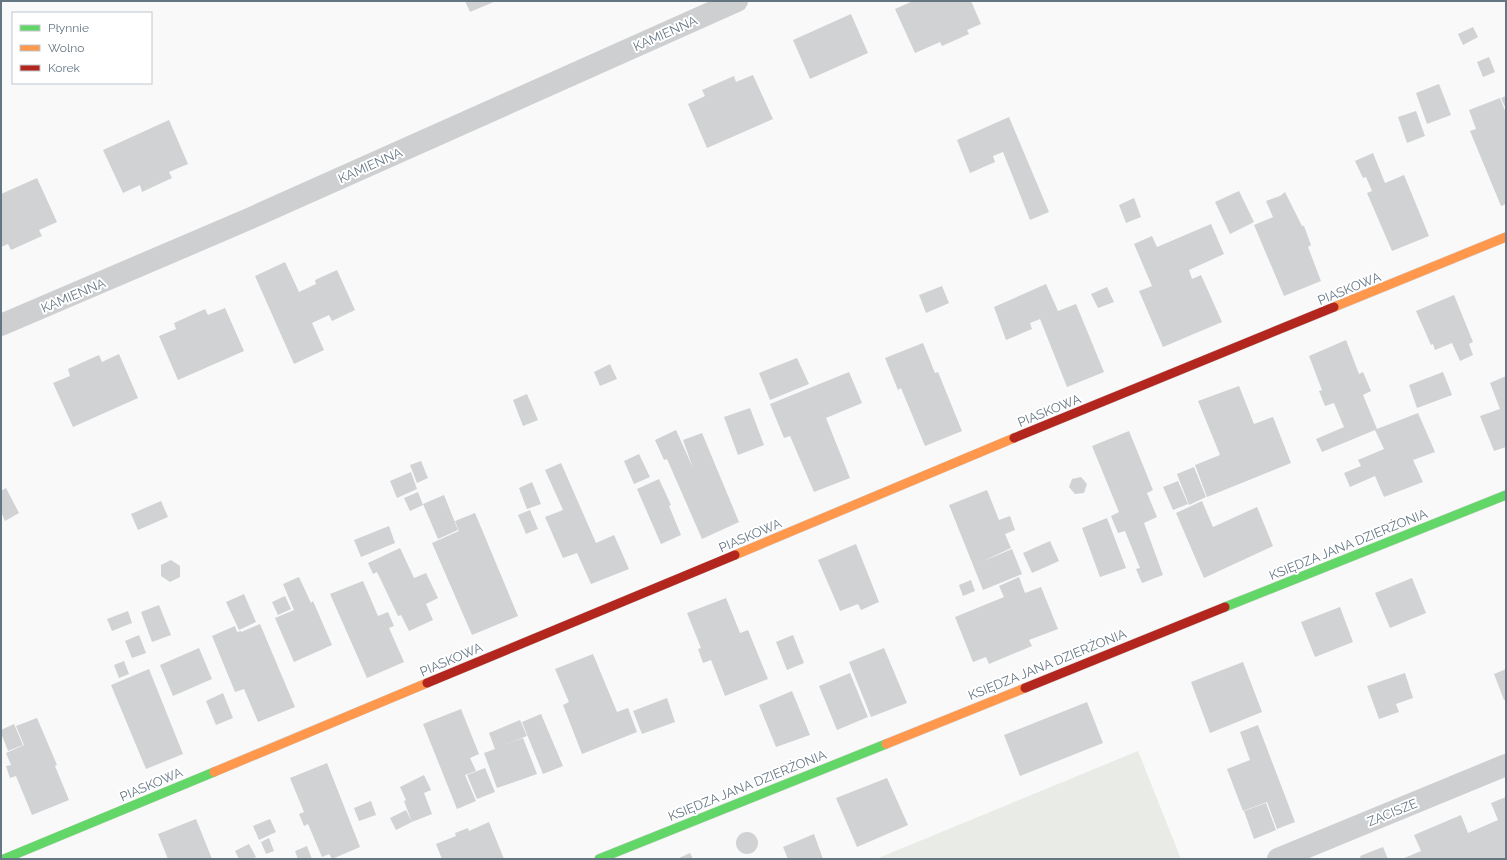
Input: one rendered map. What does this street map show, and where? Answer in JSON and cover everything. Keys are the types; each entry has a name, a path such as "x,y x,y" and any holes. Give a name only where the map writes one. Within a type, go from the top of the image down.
{"street":[{"name":"KAMIENNA","path":"1,326 251,218 737,1"},
{"name":"PIASKOWA","path":"4,859 818,521 971,455 1506,237"},
{"name":"KSIĘDZA JANA DZIERŻONIA","path":"599,859 1003,698 1127,646 1506,494"},
{"name":"ZACISZE","path":"1278,859 1506,765"}],"shaded area":[{"path":"1138,751 1181,859 876,859"}],"building":[{"path":"465,1 496,1 470,12"},
{"path":"913,1 971,1 981,24 967,30 969,34 942,46 940,42 915,53 895,9"},
{"path":"851,14 868,53 810,79 793,40"},
{"path":"1473,27 1478,37 1463,45 1458,34"},
{"path":"1489,57 1495,72 1483,77 1477,62"},
{"path":"753,75 773,119 707,148 688,104 705,96 702,90 734,76 736,82"},
{"path":"1439,84 1451,115 1427,124 1416,93"},
{"path":"1506,96 1506,109 1501,98"},
{"path":"1500,98 1506,113 1506,204 1501,206 1470,131 1476,129 1469,110"},
{"path":"1416,111 1425,136 1407,143 1398,117"},
{"path":"1009,117 1049,212 1030,220 1003,152 993,156 995,162 970,173 957,140"},
{"path":"169,120 188,164 169,172 172,178 142,192 140,185 123,193 103,150"},
{"path":"1373,153 1385,183 1404,175 1429,236 1392,251 1367,193 1372,191 1366,177 1363,178 1355,161"},
{"path":"37,178 57,222 39,230 42,236 11,250 8,244 1,247 1,194"},
{"path":"1239,191 1254,222 1230,234 1215,202"},
{"path":"1285,192 1302,226 1304,226 1311,245 1308,247 1321,281 1284,296 1254,225 1273,217 1266,201 1280,196"},
{"path":"1134,198 1141,217 1126,223 1119,205"},
{"path":"1211,224 1224,254 1189,270 1192,279 1201,275 1222,322 1163,347 1139,291 1152,286 1134,244 1152,236 1157,247"},
{"path":"285,262 299,292 316,284 315,280 337,270 355,310 332,321 329,315 312,323 324,350 294,364 255,276"},
{"path":"1046,284 1058,311 1076,304 1104,372 1067,387 1040,319 1030,323 1032,329 1006,340 994,307"},
{"path":"942,286 949,303 926,313 919,295"},
{"path":"1107,287 1114,302 1098,308 1091,294"},
{"path":"1454,295 1473,342 1469,344 1473,355 1460,361 1452,343 1435,350 1433,344 1431,345 1416,311"},
{"path":"225,308 244,351 178,380 159,336 176,329 174,323 205,309 208,315"},
{"path":"1346,340 1359,374 1363,372 1371,391 1363,395 1377,429 1418,413 1435,452 1413,460 1423,482 1384,497 1375,476 1350,487 1344,473 1361,466 1358,460 1384,449 1375,430 1322,452 1316,439 1344,427 1334,403 1325,406 1319,391 1322,390 1309,356"},
{"path":"923,343 935,373 938,372 962,431 925,446 901,388 898,390 885,358"},
{"path":"119,354 138,398 73,427 53,383 70,376 68,369 99,355 102,362"},
{"path":"797,358 809,384 770,400 759,373"},
{"path":"610,364 617,379 600,386 594,372"},
{"path":"849,372 862,403 826,418 850,478 814,492 790,436 784,438 770,404"},
{"path":"1443,372 1452,395 1417,408 1409,385"},
{"path":"1506,376 1506,447 1494,451 1480,416 1500,409 1490,383"},
{"path":"1239,386 1254,424 1273,417 1291,463 1207,497 1195,465 1220,455 1198,401"},
{"path":"527,394 538,420 523,426 513,400"},
{"path":"750,408 764,445 738,455 724,417"},
{"path":"676,430 693,468 683,440 702,433 739,522 702,539 667,459 664,460 655,440"},
{"path":"1129,431 1153,490 1147,493 1157,517 1144,523 1163,575 1142,583 1136,569 1140,568 1125,531 1118,533 1111,516 1119,512 1092,446"},
{"path":"639,454 650,477 634,484 624,461"},
{"path":"421,461 428,478 417,483 410,465"},
{"path":"561,463 596,543 614,535 629,569 591,584 577,553 563,558 545,517 563,510 545,470"},
{"path":"1194,467 1206,497 1189,505 1177,474"},
{"path":"411,472 417,489 397,498 390,481"},
{"path":"1081,477 1087,484 1084,493 1075,494 1069,487 1072,479"},
{"path":"659,479 671,505 669,506 681,535 661,544 637,489"},
{"path":"1178,481 1188,504 1173,510 1163,487"},
{"path":"532,482 541,504 527,509 519,488"},
{"path":"6,488 19,513 5,521 1,512 1,491"},
{"path":"987,490 999,520 1010,516 1015,530 1005,534 1011,548 981,562 1012,549 1022,574 983,590 949,505"},
{"path":"418,492 423,505 410,511 404,498"},
{"path":"444,495 458,530 438,539 423,504"},
{"path":"161,501 168,517 138,530 131,514"},
{"path":"1202,501 1213,527 1257,507 1273,546 1204,578 1176,513"},
{"path":"530,510 538,529 526,534 518,515"},
{"path":"475,513 518,616 472,635 432,543 459,531 455,521"},
{"path":"1107,518 1126,568 1100,577 1082,528"},
{"path":"389,526 395,543 361,557 354,540"},
{"path":"1050,541 1059,561 1032,573 1023,553"},
{"path":"856,544 879,602 861,610 858,604 840,611 818,560"},
{"path":"400,548 414,578 426,573 438,598 426,604 433,620 409,631 401,615 398,616 377,572 373,574 368,563"},
{"path":"171,560 180,566 180,577 170,582 161,576 161,565"},
{"path":"299,577 311,603 313,601 332,645 294,662 275,618 294,610 283,584"},
{"path":"1019,577 1025,593 1041,587 1058,629 1029,640 1032,646 989,664 986,657 973,662 955,617 1004,597 999,586"},
{"path":"1412,578 1426,613 1390,628 1375,593"},
{"path":"971,580 975,591 963,596 959,585"},
{"path":"363,581 378,616 388,612 394,626 389,628 404,662 367,678 330,594"},
{"path":"244,594 256,622 239,630 226,602"},
{"path":"285,596 291,609 278,615 272,602"},
{"path":"726,598 740,633 748,630 768,679 725,696 711,660 703,663 698,649 701,648 687,613"},
{"path":"159,605 171,635 152,642 141,612"},
{"path":"1340,607 1353,642 1315,657 1301,622"},
{"path":"128,611 132,623 112,631 107,619"},
{"path":"260,624 295,707 258,722 244,689 235,692 212,636 235,626 237,632 241,632"},
{"path":"139,635 146,653 132,658 125,641"},
{"path":"793,635 804,663 787,670 776,642"},
{"path":"199,648 212,679 173,696 160,665"},
{"path":"884,648 907,703 871,717 849,662"},
{"path":"593,654 617,712 628,708 637,732 582,754 563,705 569,702 555,669"},
{"path":"124,661 129,674 119,678 114,665"},
{"path":"1243,662 1262,712 1210,733 1191,682"},
{"path":"149,669 183,754 146,769 111,685"},
{"path":"1506,669 1506,700 1504,700 1494,674"},
{"path":"850,673 868,717 837,730 819,686"},
{"path":"1405,673 1413,698 1396,704 1399,712 1379,719 1367,686"},
{"path":"792,691 810,735 776,747 759,705"},
{"path":"223,693 233,718 216,725 206,701"},
{"path":"667,698 675,722 642,734 633,711"},
{"path":"1087,702 1103,743 1020,776 1004,735"},
{"path":"461,709 479,754 470,758 476,771 465,775 476,801 457,809 423,724"},
{"path":"541,714 563,766 543,774 522,722"},
{"path":"37,718 57,765 55,766 69,800 32,815 16,776 10,778 6,766 11,765 6,753 24,745 16,726"},
{"path":"520,720 527,736 506,744 523,738 537,774 497,788 484,753 495,749 489,733"},
{"path":"14,724 23,745 8,751 1,730"},
{"path":"1258,725 1295,822 1277,829 1267,802 1243,811 1227,769 1250,760 1240,732"},
{"path":"327,763 360,847 332,859 329,854 322,857 308,824 304,826 299,814 304,812 290,778"},
{"path":"485,768 495,792 477,799 467,775"},
{"path":"424,775 431,790 424,793 432,814 412,822 404,801 406,800 400,787"},
{"path":"887,778 908,825 857,847 836,798"},
{"path":"1506,797 1506,859 1402,859 1421,851 1414,835 1461,815 1468,833 1498,820 1491,803"},
{"path":"371,801 376,815 359,821 354,808"},
{"path":"1266,803 1276,830 1254,839 1244,811"},
{"path":"406,810 412,822 396,830 390,818"},
{"path":"196,819 212,859 168,859 158,834"},
{"path":"270,819 276,832 259,840 253,826"},
{"path":"489,822 504,859 442,859 436,844 456,836 455,833 468,828 469,831"},
{"path":"747,832 751,833 757,839 757,847 751,853 747,854 743,853 737,847 736,843 737,839 743,833"},
{"path":"814,834 823,859 788,859 783,847"},
{"path":"269,838 274,851 266,854 261,842"},
{"path":"249,844 256,857 252,859 239,859 235,851"},
{"path":"307,846 312,859 298,859 295,851"},
{"path":"1383,847 1388,859 1361,859 1360,856"},
{"path":"690,853 693,859 677,859"}],"traffic: fast":[{"path":"1225,607 1506,495"},
{"path":"599,859 886,744"},
{"path":"4,859 214,772"}],"traffic: slow":[{"path":"1334,307 1506,237"},
{"path":"735,555 1014,438"},
{"path":"214,772 427,683"},
{"path":"886,744 1025,688"}],"traffic: jam":[{"path":"1014,438 1334,307"},
{"path":"427,683 735,555"},
{"path":"1025,688 1225,607"}]}
